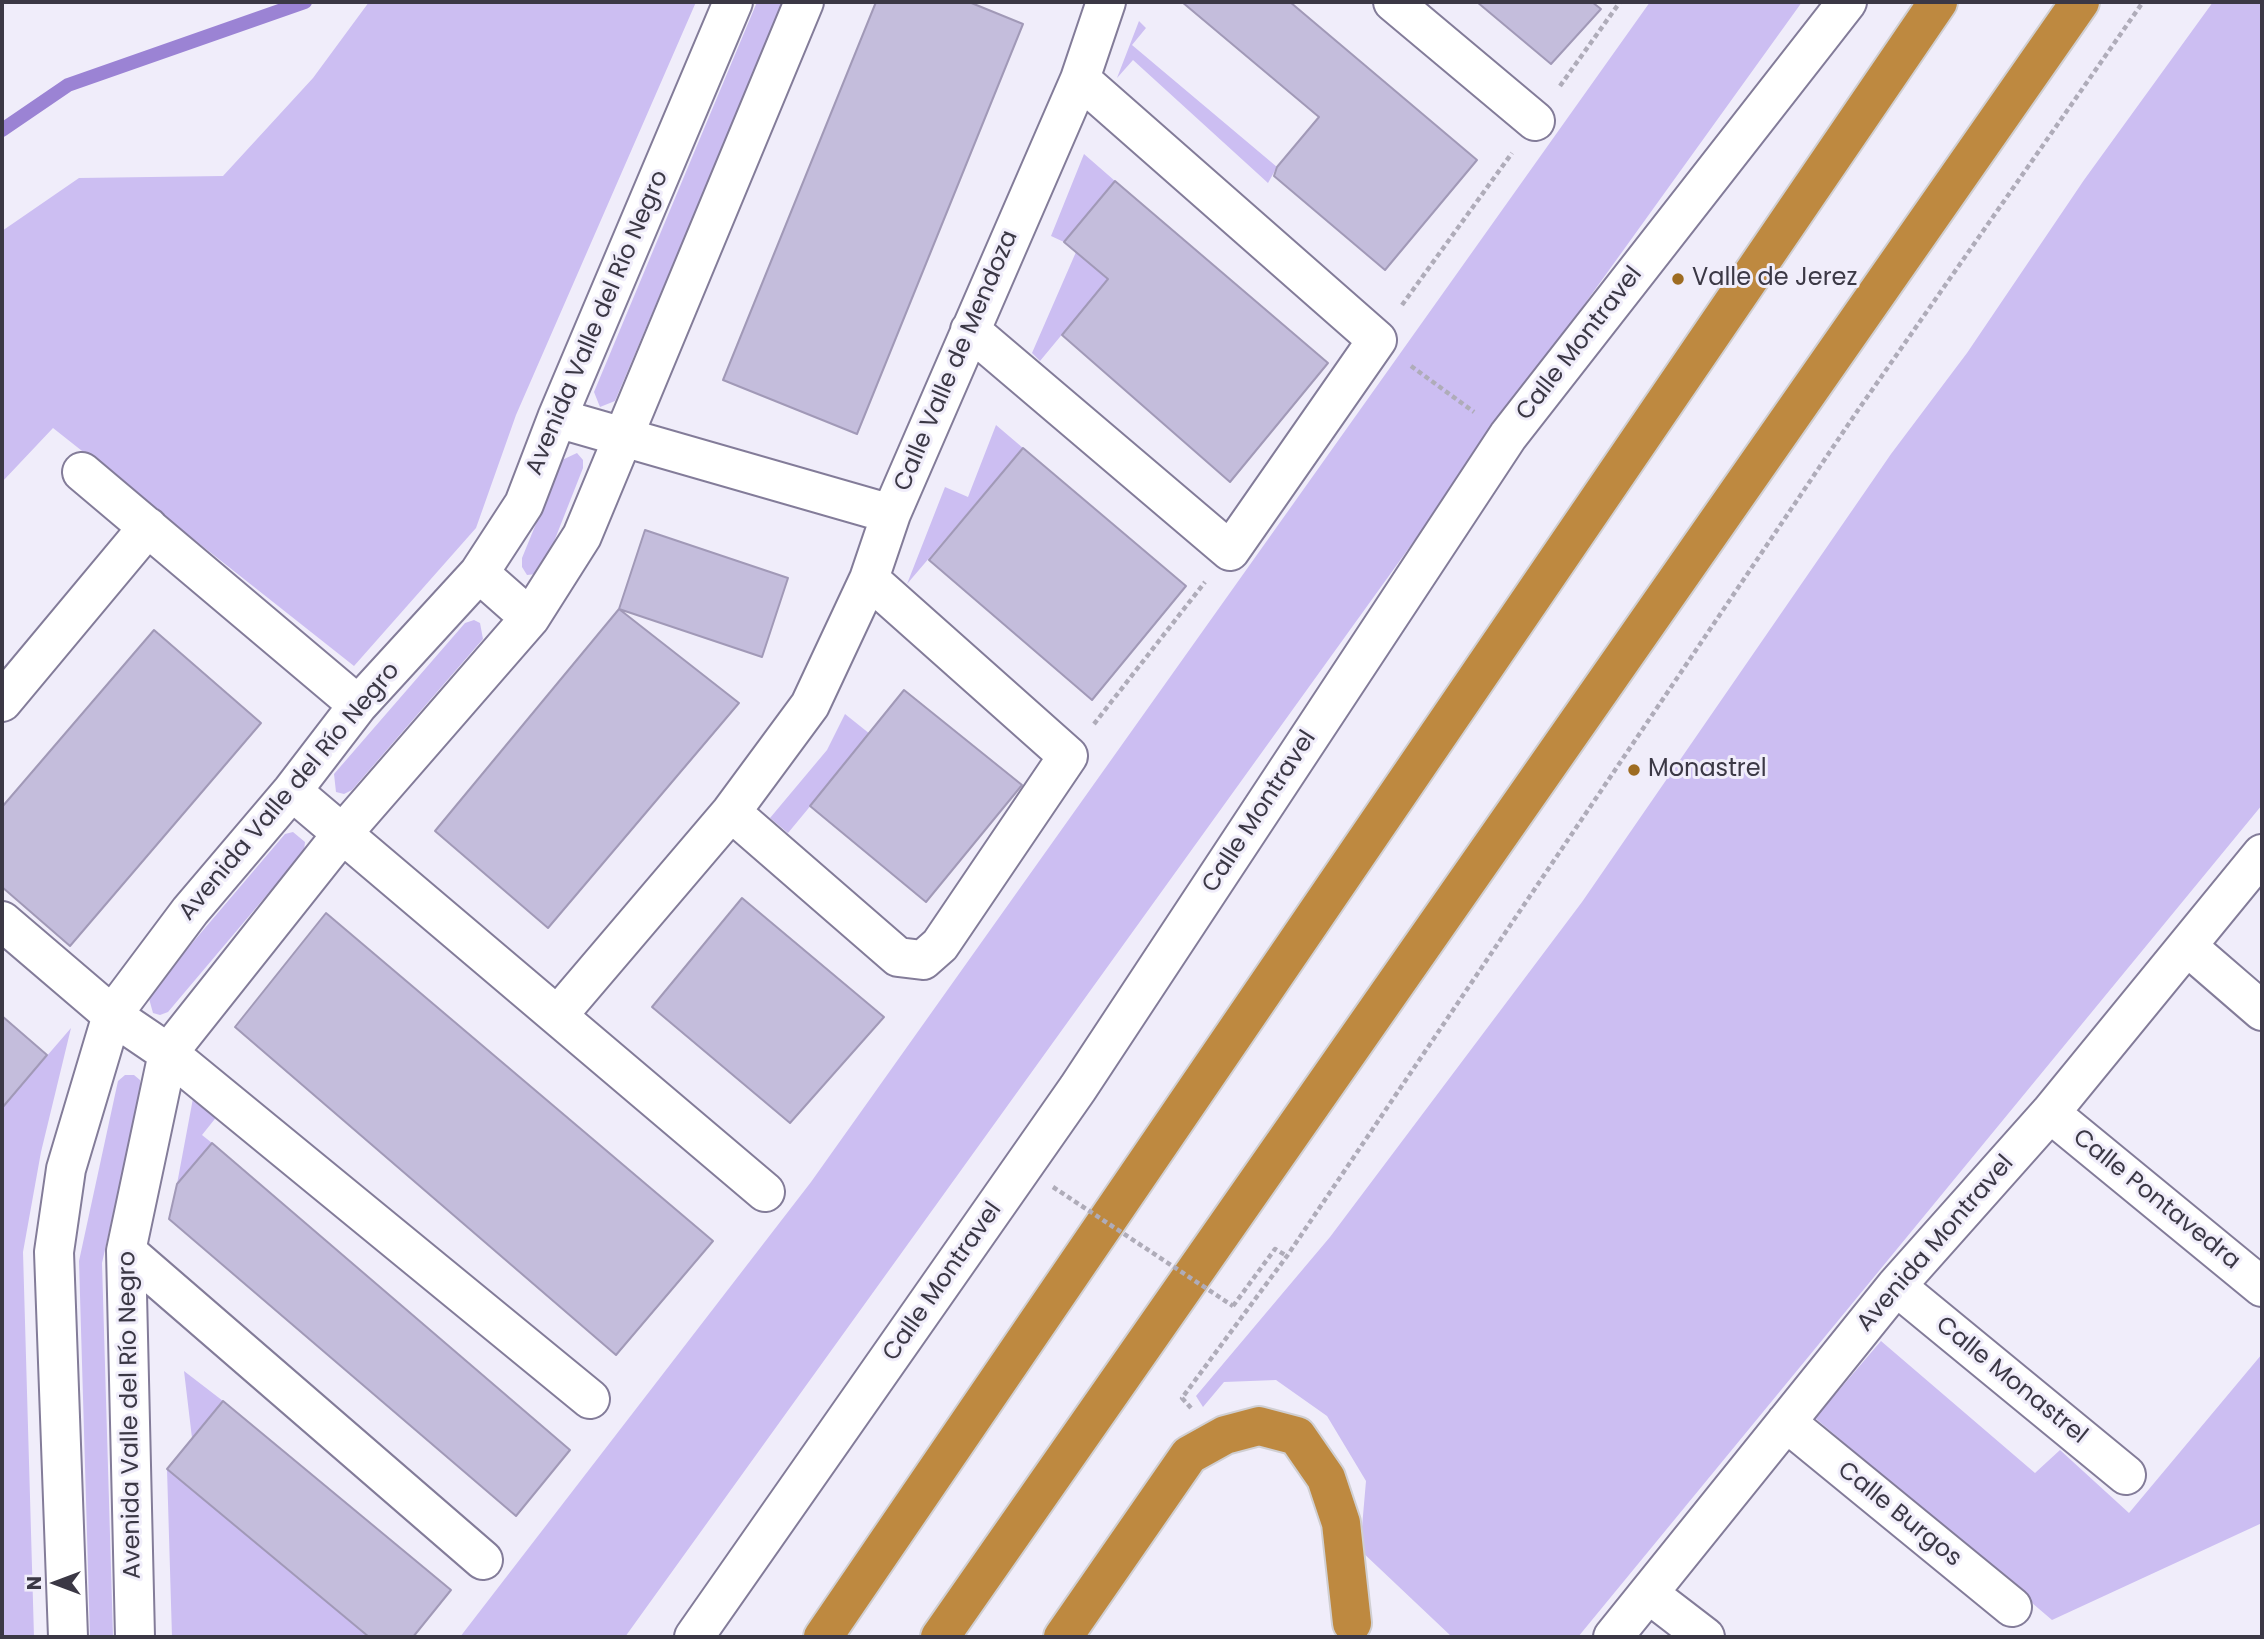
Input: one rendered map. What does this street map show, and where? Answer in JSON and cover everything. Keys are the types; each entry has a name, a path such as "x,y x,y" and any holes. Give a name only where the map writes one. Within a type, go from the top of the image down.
{"highway":[{"path":"822,1637 1938,2"},
{"path":"940,1637 2080,2"},
{"path":"1063,1637 1189,1455 1225,1435 1259,1426 1297,1436 1326,1478 1342,1523 1360,1630"}],"street":[{"name":"Avenida Valle del Río Negro","path":"68,1637 54,1252 66,1169 112,1015 190,911 292,791 358,705 479,573 524,504 557,418 733,2"},
{"name":"Avenida Valle del Río Negro","path":"135,1637 126,1251 168,1053 342,834 530,618 582,536 804,2"},
{"name":"Calle Valle de Mendoza","path":"557,418 891,514 1080,79 1107,2"},
{"path":"1393,2 1535,121"},
{"name":"Calle Montravel","path":"694,1637 1079,1088 1507,436 1847,2"},
{"path":"971,330 1230,551 1377,340 1080,79"},
{"path":"82,472 358,705"},
{"path":"558,1015 731,812 810,705 869,579 891,514"},
{"path":"2,702 148,527"},
{"path":"479,573 530,618"},
{"path":"731,812 898,957 923,960 940,945 1068,757 869,579"},
{"path":"292,791 765,1192"},
{"name":"Avenida Montravel","path":"1613,1637 1896,1286 2050,1113 2262,853"},
{"path":"2,921 112,1015 168,1053 590,1399"},
{"path":"2188,947 2262,1011"},
{"name":"Calle Pontavedra","path":"2050,1113 2262,1287"},
{"path":"126,1251 483,1560"},
{"name":"Calle Monastrel","path":"1896,1286 2126,1475"},
{"name":"Calle Burgos","path":"1786,1422 2011,1607"},
{"path":"1649,1594 1705,1637"}],"path":[{"path":"1377,340 1620,2"},
{"path":"1182,1398 1287,1256 1856,413 2143,2"},
{"path":"1422,374 1507,436"},
{"path":"1068,757 1230,551"},
{"path":"1054,1187 1233,1306 1275,1249 1287,1256"}],"shaded area":[{"path":"369,2 696,2 516,415 476,528 354,666 53,428 2,482 2,231 79,178 223,176 313,78"},
{"path":"757,2 784,2 615,401 600,407 594,392"},
{"path":"1650,2 1802,2 625,1637 460,1637 811,1182"},
{"path":"2213,2 2262,2 2262,805 1578,1637 1452,1637 1360,1550 1366,1481 1327,1416 1276,1380 1224,1382 1203,1407 1196,1396 1330,1237 1582,902 1891,454 1967,353 2084,180"},
{"path":"1139,21 1146,28 1132,45 1277,167 1268,183 1133,60 1117,78"},
{"path":"1084,154 1115,181 1064,242 1051,236"},
{"path":"1076,252 1108,279 1040,361 1032,353"},
{"path":"996,425 1023,448 907,584 945,487 968,497"},
{"path":"577,453 583,460 583,468 544,567 536,574 527,575 522,567 522,558 562,460"},
{"path":"474,620 480,623 483,639 352,790 344,794 336,792 334,774 465,623"},
{"path":"845,714 870,734 788,833 770,818 827,750"},
{"path":"293,832 305,842 304,851 168,1012 160,1015 153,1013 148,995 285,834"},
{"path":"71,1028 41,1152 23,1252 34,1637 2,1637 2,1108"},
{"path":"125,1075 134,1075 140,1080 141,1089 102,1263 113,1637 90,1637 79,1261 118,1081"},
{"path":"194,1093 218,1115 202,1135 212,1143 177,1184"},
{"path":"1881,1341 2035,1473 2060,1450 2129,1513 2262,1354 2262,1523 2052,1620 1815,1418"},
{"path":"184,1371 223,1401 192,1438"},
{"path":"167,1469 369,1637 172,1637"}],"building":[{"path":"876,2 969,2 1023,24 857,434 723,380"},
{"path":"1182,2 1290,2 1477,160 1385,270 1274,176 1277,167 1319,117"},
{"path":"1477,2 1592,2 1601,9 1551,64"},
{"path":"1115,181 1328,363 1230,482 1062,335 1108,279 1064,242"},
{"path":"1023,448 1186,586 1092,700 929,560"},
{"path":"645,530 788,578 762,657 619,609"},
{"path":"619,609 739,703 548,928 435,831"},
{"path":"154,630 261,723 70,946 2,887 2,807"},
{"path":"904,690 1022,785 926,902 810,806"},
{"path":"742,898 884,1017 790,1123 652,1007"},
{"path":"326,913 713,1241 616,1355 235,1027"},
{"path":"2,1016 47,1055 2,1108"},
{"path":"212,1143 570,1450 516,1516 169,1219 177,1184"},
{"path":"223,1401 451,1590 413,1637 369,1637 167,1469"}],"waterway":[{"path":"2,130 68,85 305,2"}],"place":[{"name":"Valle de Jerez","path":"1678,279"},
{"name":"Monastrel","path":"1634,770"}]}
